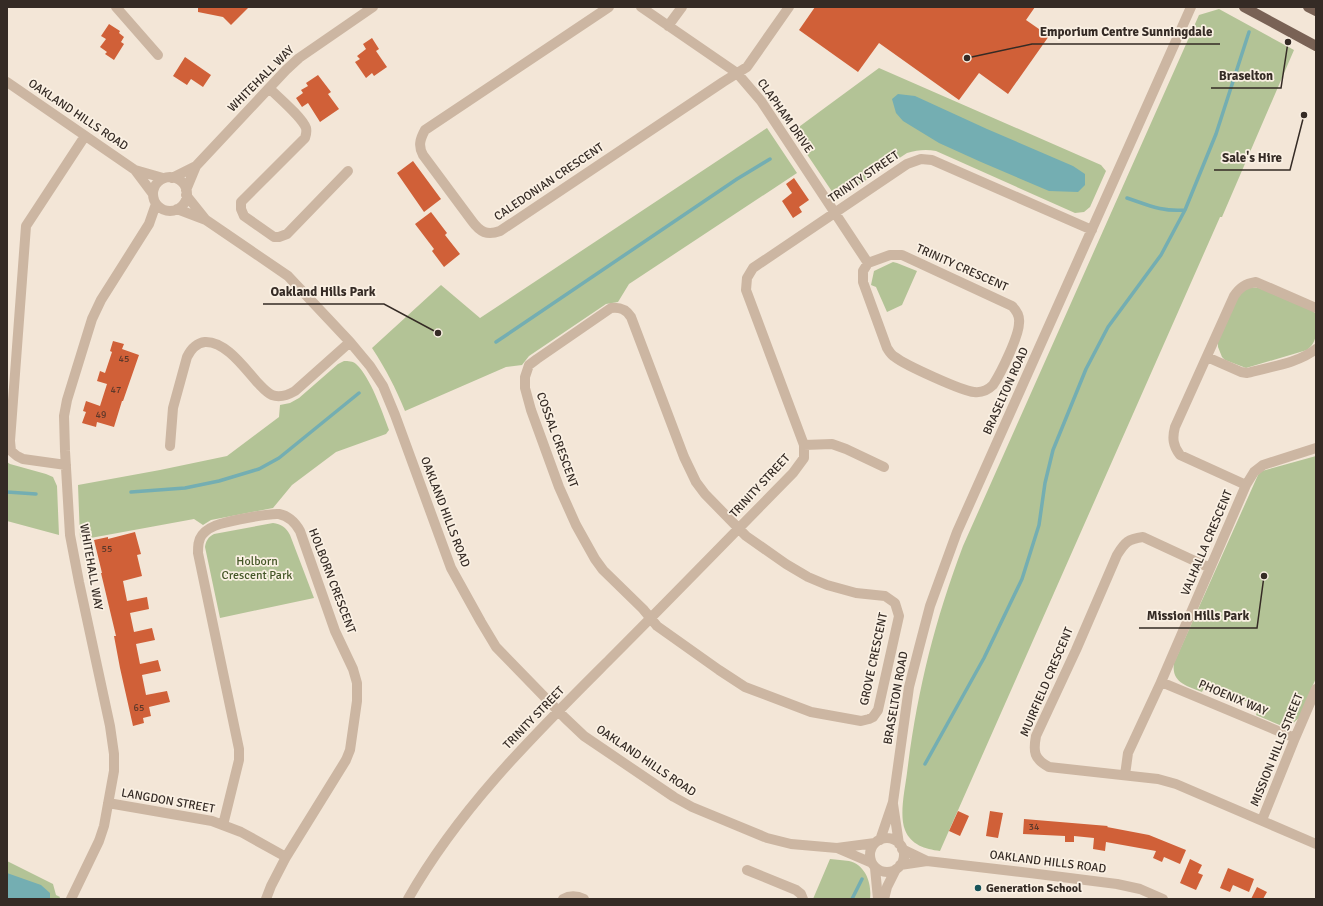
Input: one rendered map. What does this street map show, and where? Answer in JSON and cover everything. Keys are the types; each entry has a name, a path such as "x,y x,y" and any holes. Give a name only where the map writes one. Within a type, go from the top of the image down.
{"main road":[{"path":"1244,7 1316,46"},
{"path":"1308,7 1316,11"}],"street":[{"path":"116,7 158,55"},
{"name":"WHITEHALL WAY","path":"186,192 196,166 299,58 373,7"},
{"name":"CALEDONIAN CRESCENT","path":"609,7 425,130 420,141 420,148 423,155 472,221 484,233 489,234 500,231 737,73"},
{"name":"CLAPHAM DRIVE","path":"641,7 737,73 761,101 835,213"},
{"path":"668,26 682,7"},
{"path":"737,73 747,67 789,7"},
{"name":"BRASELTON ROAD","path":"877,842 893,802 909,688 930,606 957,532 1191,7"},
{"name":"OAKLAND HILLS ROAD","path":"7,82 135,170 168,178"},
{"path":"269,88 300,118 307,130 306,136 241,202 241,209 244,216 276,238 287,234 348,171"},
{"path":"66,465 22,459 11,451 10,441 26,226 85,136"},
{"name":"TRINITY STREET","path":"408,899 431,861 462,817 497,776 558,711 739,529 798,467 804,458 804,445 748,295 746,284 749,273 757,264 912,161 927,159 1092,230"},
{"name":"WHITEHALL WAY","path":"168,178 196,166"},
{"name":"OAKLAND HILLS ROAD","path":"135,170 154,199"},
{"path":"168,178 180,181 186,192 183,204 172,210 160,208 154,199 156,184 168,178"},
{"name":"OAKLAND HILLS ROAD","path":"186,192 206,220"},
{"name":"WHITEHALL WAY","path":"71,899 99,841 104,826 114,771 113,740 70,535 64,416 67,400 92,319 117,274 149,224 154,199"},
{"name":"WHITEHALL WAY","path":"149,224 172,210"},
{"name":"OAKLAND HILLS ROAD","path":"172,210 206,220 288,276 350,342 370,366 383,386 395,415 451,568 481,622 496,647 584,736 652,783 692,807 768,838 791,844 837,848 877,842"},
{"path":"835,213 868,263"},
{"name":"TRINITY CRESCENT","path":"890,255 902,255 1012,306 1015,309 1019,318 1018,331 993,385 988,390 980,392 966,390 907,364 891,354 887,348 863,282 863,270 868,263 890,255"},
{"path":"1246,485 1180,456 1174,444 1173,437 1175,427 1234,296 1239,289 1246,284 1256,282 1316,308"},
{"name":"COSSAL CRESCENT","path":"651,618 603,570 595,559 576,525 559,487 531,410 525,388 525,377 530,365 606,310 616,308 625,310 631,316 690,470 704,494 739,529"},
{"path":"170,446 173,408 187,357 191,350 200,343 212,342 227,350 266,391 271,394 282,396 295,391 350,342"},
{"path":"1207,357 1241,372 1247,373 1309,355 1316,349"},
{"path":"804,445 832,444 884,467"},
{"name":"VALHALLA CRESCENT","path":"1124,775 1128,753 1161,682 1246,485 1254,472 1263,465 1316,448"},
{"name":"HOLBORN CRESCENT","path":"223,825 239,760 239,749 198,553 199,539 209,529 220,524 269,514 278,514 294,522 300,531 335,631 354,669 357,683 357,701 350,750 346,760 286,857"},
{"name":"GROVE CRESCENT","path":"651,618 657,626 670,636 745,687 811,712 861,721 873,717 878,710 899,616 895,603 885,596 856,593 808,577 780,560 746,536 739,529"},
{"name":"MUIRFIELD CRESCENT","path":"1210,568 1143,537 1133,538 1124,544 1117,555 1076,650 1036,736 1034,752 1043,763 1049,767 1158,779 1176,784 1316,844"},
{"name":"PHOENIX WAY","path":"1161,682 1295,738"},
{"name":"MISSION HILLS STREET","path":"1262,820 1316,689"},
{"name":"BRASELTON ROAD","path":"893,802 900,846"},
{"name":"LANGDON STREET","path":"108,803 212,820 241,832 286,857"},
{"path":"878,899 870,854 872,848 877,842 886,838 891,839 900,846 903,856 887,887 884,899"},
{"name":"OAKLAND HILLS ROAD","path":"900,846 927,861"},
{"name":"OAKLAND HILLS ROAD","path":"837,848 873,866"},
{"path":"266,899 286,857"},
{"name":"OAKLAND HILLS ROAD","path":"898,867 927,861 1117,884 1140,889 1163,899"},
{"path":"873,866 884,872 890,872 898,867"},
{"path":"747,870 796,890 801,894 803,899"},
{"path":"563,899 570,896 584,899"}],"green space":[{"path":"1219,9 1294,50 1222,217 1220,217 940,851 929,849 915,843 911,839 905,830 902,817 911,743 921,686 943,603 963,546 1199,15"},
{"path":"879,68 1101,165 1106,171 1090,207 1084,212 1075,213 936,151 929,150 907,153 845,194 839,195 833,193 792,132"},
{"path":"767,128 797,173 629,284 618,302 606,304 529,356 522,365 506,367 405,411 398,394 372,348 441,285 480,318"},
{"path":"893,262 917,271 902,305 887,312 876,287 871,285 874,271"},
{"path":"1249,287 1259,288 1313,311 1316,314 1315,338 1307,350 1246,368 1225,360 1222,357 1218,347 1218,342 1239,295"},
{"path":"344,361 355,363 371,386 389,430 386,434 336,452 292,485 273,508 211,520 203,525 194,519 85,539 80,538 78,485 227,456 279,417 280,405 290,403 299,398 338,364"},
{"path":"1316,456 1316,678 1299,718 1291,725 1282,726 1256,715 1259,707 1206,684 1202,692 1181,683 1175,675 1174,663 1258,475 1262,471"},
{"path":"7,462 53,477 57,486 59,535 7,521"},
{"name":"Holborn Crescent Park","path":"273,523 283,526 290,535 314,598 220,618 205,547 208,539 214,534"},
{"path":"830,859 855,863 864,871 869,881 870,899 813,899"},
{"path":"7,861 53,884 56,895 60,897 59,899 7,899"}],"water":[{"path":"898,94 915,96 1073,166 1085,174 1085,185 1078,192 1049,191 939,143 903,121 896,113 892,99"},
{"path":"7,873 41,885 50,893 50,899 7,899"}],"building":[{"path":"198,7 249,7 231,25 223,17 198,12"},
{"path":"815,7 1035,7 1026,20 1049,36 1008,94 979,73 959,100 879,43 858,72 799,30"},
{"path":"109,24 120,31 119,33 124,37 121,42 124,44 114,60 105,54 107,52 100,47 106,39 101,36"},
{"path":"372,38 379,49 376,51 387,67 374,76 372,73 366,78 355,62 360,59 357,56 366,49 363,44"},
{"path":"185,57 211,75 203,87 191,79 187,85 173,76"},
{"path":"318,75 331,92 328,94 339,109 320,122 308,103 302,107 296,98 303,93 301,90 308,86 306,83"},
{"path":"413,161 441,199 424,212 397,173"},
{"path":"794,178 809,200 799,207 802,212 793,218 782,201 792,193 786,184"},
{"path":"431,212 447,233 445,235 460,254 444,267 432,251 434,249 415,224"},
{"path":"113,341 124,344 122,349 139,355 114,427 97,422 96,427 82,423 86,412 83,411 86,401 100,406 107,384 97,381 100,371 105,373 112,352 110,351"},
{"path":"135,532 141,554 137,555 142,576 123,581 127,601 147,597 149,609 130,613 134,632 152,628 155,640 136,644 140,664 158,660 161,671 142,675 146,695 167,691 170,702 149,707 151,716 143,718 144,723 133,726 120,668 114,636 116,636 94,540 108,537 108,539"},
{"path":"958,811 969,816 960,836 949,831"},
{"path":"990,811 1003,813 998,838 986,836"},
{"path":"1024,819 1108,826 1107,827 1149,835 1186,850 1180,864 1164,857 1162,862 1153,858 1156,851 1106,842 1105,851 1093,849 1094,838 1074,836 1074,842 1065,842 1065,836 1023,834"},
{"path":"1190,859 1202,865 1198,873 1203,875 1196,890 1180,883"},
{"path":"1228,868 1254,879 1249,892 1233,885 1230,892 1220,888"},
{"path":"1257,887 1267,892 1263,899 1251,899"}],"waterway":[{"path":"925,764 984,658 1022,579 1039,525 1045,483 1053,450 1086,369 1108,327 1161,255 1185,210 1216,134 1249,32"},
{"path":"496,342 737,179 770,159"},
{"path":"1127,198 1162,209 1185,210"},
{"path":"131,492 185,488 219,481 259,469 279,458 359,393"},
{"path":"7,492 36,494"},
{"path":"852,899 862,879"}],"place":[{"name":"Braselton","path":"1288,42"},
{"name":"Emporium Centre Sunningdale","path":"967,58"},
{"name":"Sale's Hire","path":"1304,115"},
{"name":"Oakland Hills Park","path":"438,333"},
{"name":"Mission Hills Park","path":"1264,576"},
{"name":"Generation School","path":"978,888"}]}
